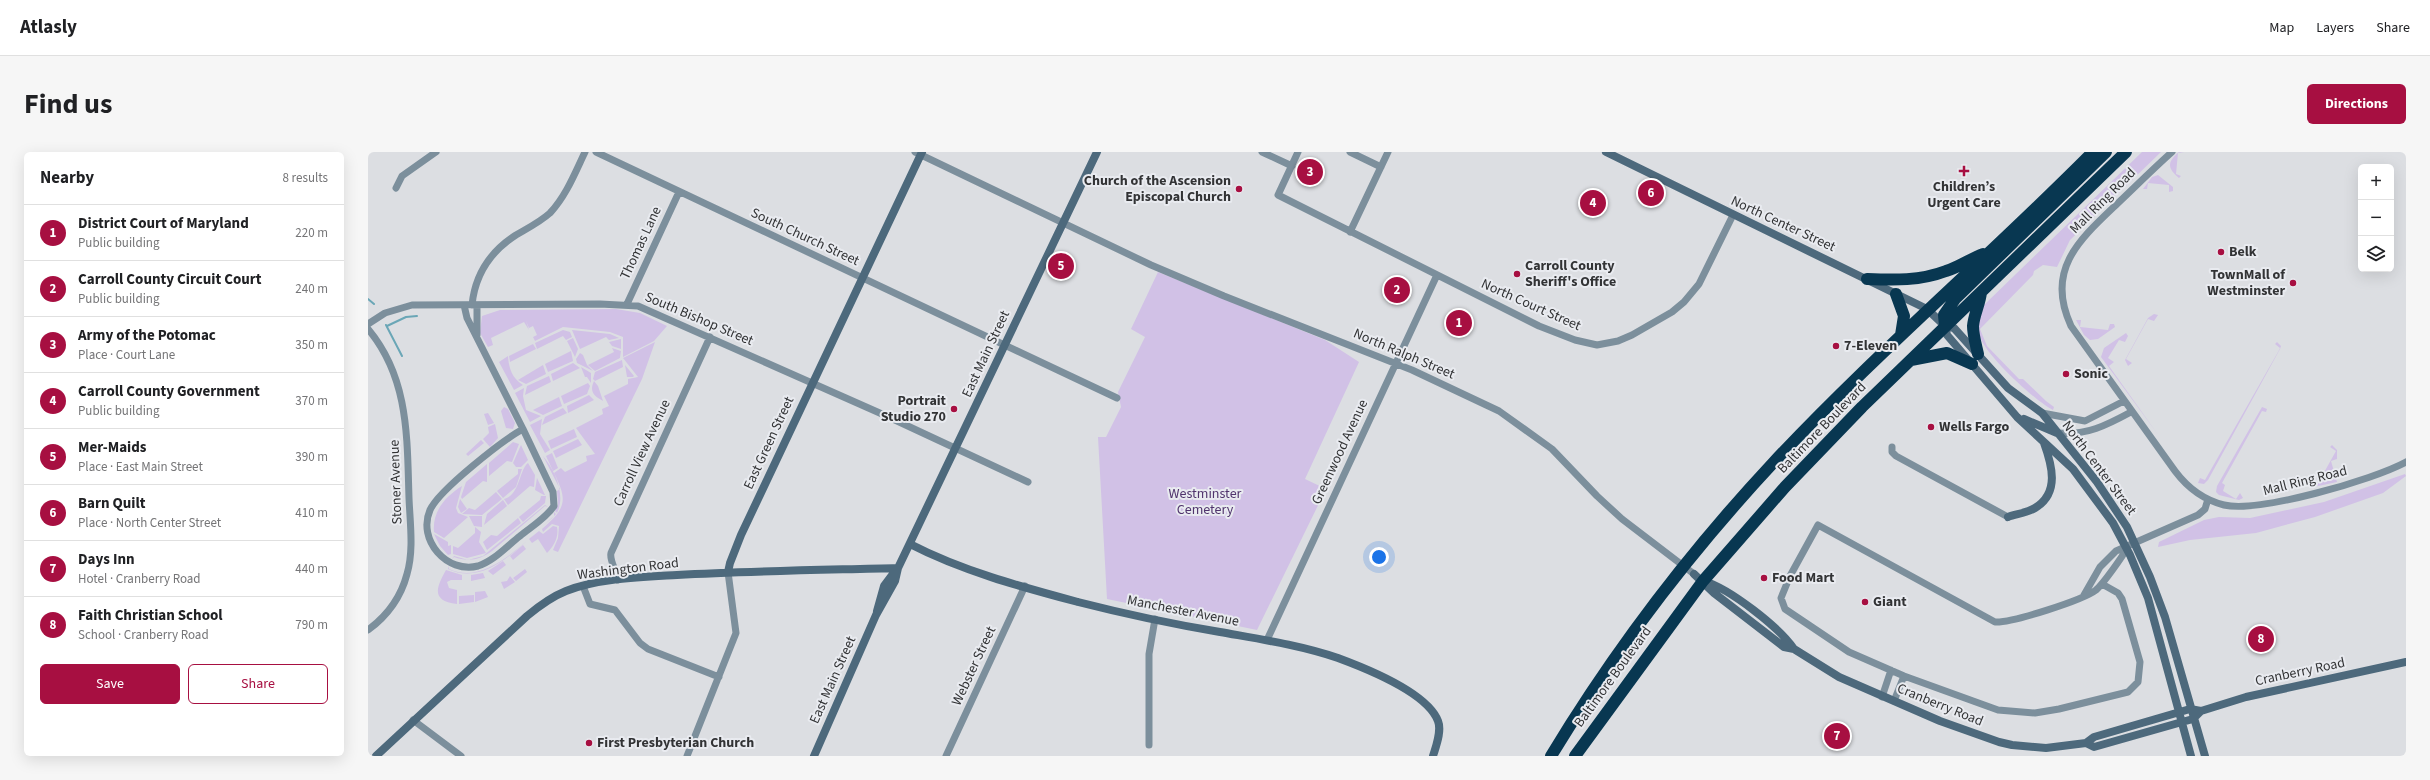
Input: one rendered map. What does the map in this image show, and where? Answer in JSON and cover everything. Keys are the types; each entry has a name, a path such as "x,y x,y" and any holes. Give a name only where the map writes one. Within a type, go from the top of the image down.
{"highway":[{"name":"Baltimore Boulevard","path":"1551,756 1623,647 1684,567 1772,464 1901,335 2093,152"},
{"path":"1945,326 1944,315 1956,299 2106,152"},
{"name":"Baltimore Boulevard","path":"1575,756 1699,577 1814,456 1945,326 2126,152"},
{"path":"1867,279 1913,279 1949,270 1966,260 1986,253"},
{"path":"1911,360 1947,353 1975,359 1973,327 1975,316 1980,306 1981,292"},
{"path":"1896,294 1904,316 1901,335"}],"street":[{"path":"396,188 402,176 436,152"},
{"path":"477,337 475,305 478,279 488,260 504,243 538,222 553,209 565,193 585,152"},
{"name":"South Church Street","path":"596,152 1117,398"},
{"name":"East Main Street","path":"814,756 876,615 884,586 898,568 910,544 1097,152"},
{"path":"1262,152 1292,166 1298,152"},
{"path":"1350,152 1381,168"},
{"path":"1350,232 1388,152"},
{"name":"North Center Street","path":"1606,152 1617,154 1733,215 1928,309 1945,326 1954,328 2017,417 2073,469 2090,490 2127,548 2157,626 2178,712 2191,756"},
{"name":"Mall Ring Road","path":"2172,152 2076,245 2068,260 2062,281 2062,304 2071,326 2181,480 2208,499 2234,507 2257,506 2370,478 2406,462"},
{"name":"North Ralph Street","path":"919,153 1151,265 1216,293 1396,364 1499,411 1525,428 1552,449 1597,496 1622,519 1699,577"},
{"name":"East Green Street","path":"687,756 736,633 728,572 730,563 741,535 919,153"},
{"name":"North Court Street","path":"1292,166 1278,195 1554,333 1587,344 1618,341 1644,329 1684,302 1699,284 1733,215"},
{"name":"Thomas Lane","path":"627,304 679,192"},
{"name":"Greenwood Avenue","path":"1267,640 1437,275"},
{"name":"South Bishop Street","path":"368,324 385,313 407,306 627,304 638,306 882,414 1028,482"},
{"path":"464,305 467,318 523,429 553,492 554,506 487,562 467,567 449,562 437,552 430,540 427,524 432,507 458,480 523,429"},
{"name":"North Center Street","path":"1945,326 1947,335 2008,388 2042,413 2105,493 2135,544 2165,617 2193,719 2205,756"},
{"name":"Stoner Avenue","path":"368,329 384,352 393,369 405,408 411,539 409,565 402,588 388,611 368,630"},
{"name":"Carroll View Avenue","path":"618,580 616,570 610,561 610,553 710,337"},
{"path":"2042,413 2085,421 2124,401"},
{"path":"2017,417 2058,433 2072,435 2096,430 2131,412"},
{"path":"1892,447 1892,452 1896,456 2008,517 2035,508 2046,495 2054,477 2053,467 2043,440"},
{"path":"2084,595 2091,580 2107,559 2116,551 2127,548 2198,515 2205,509 2208,499"},
{"path":"2102,584 2120,595 2140,662 2140,678 2128,692 2059,709 2035,713 2012,712 1981,705 1904,676 1849,652 1785,609 1781,598 1783,590 1818,525 1995,622 2066,603 2084,595 2102,584 2114,566 2121,561 2127,548"},
{"name":"Manchester Avenue","path":"910,544 939,559 1078,602 1155,620 1267,640 1336,658 1396,684 1424,702 1439,721 1438,738 1433,756"},
{"name":"Washington Road","path":"376,756 413,720 540,606 565,591 583,586 618,580 728,572 898,568"},
{"name":"Cranberry Road","path":"1699,577 1714,593 1784,647 1794,650 1839,677 1940,721 2012,745 2046,748 2086,743 2094,737 2190,708"},
{"path":"583,586 590,604 615,610 637,639 648,649 719,677"},
{"name":"Webster Street","path":"946,756 1025,586"},
{"path":"1149,745 1149,654 1155,620"},
{"name":"Cranberry Road","path":"2086,743 2094,747 2193,719 2201,711 2246,697 2406,662"},
{"path":"1882,696 1891,670"},
{"path":"1894,701 1904,676"},
{"path":"2190,708 2201,711"},
{"path":"413,720 461,756"}],"green space":[{"path":"2142,152 2161,152 2070,240 2057,267 2043,265 2034,271 2033,275 1980,329 1987,346 2019,379 2023,379 2054,407 2053,410 2035,398 2013,378 1985,347 1978,330 1980,312 1985,304"},
{"path":"2178,153 2176,174 2181,176 2179,178 2172,171 2170,165 2172,159"},
{"path":"2158,175 2173,187 2173,191 2169,192 2169,185 2148,183 2147,189 2143,189 2152,177"},
{"name":"Westminster Cemetery","path":"1158,272 1325,340 1359,362 1305,479 1326,489 1257,630 1107,599 1098,437 1106,437 1121,407 1118,392 1145,337 1131,329"},
{"path":"616,309 640,313 667,326 654,341 623,357 623,337 610,332 563,327 535,341 533,337 537,335 533,326 529,328 526,321 529,330 524,322 491,338 493,345 488,347 480,333 482,316 500,310"},
{"path":"2154,314 2158,315 2154,321 2148,319 2126,359 2132,363 2128,366 2125,360 2148,318"},
{"path":"2076,320 2081,320 2080,327 2108,330 2110,324 2114,324 2115,327 2098,339 2090,340 2084,335"},
{"path":"563,330 570,332 572,337 566,340 563,336 537,349 535,343"},
{"path":"572,330 610,334 619,338 609,340 606,337 580,349"},
{"path":"2126,333 2128,336 2125,342 2119,340 2108,358 2114,362 2109,366 2159,436 2101,357 2104,348"},
{"path":"573,338 578,349 575,357 567,341"},
{"path":"621,339 621,349 612,346 609,342"},
{"path":"655,342 642,379 558,552 553,550 558,538 559,526 552,524 543,532 542,529 556,515 562,504 563,497 554,473 561,468 565,472 587,461 586,456 595,454 576,428 603,414 602,409 609,406 604,396 628,384 628,379 638,377 623,358"},
{"path":"2277,342 2281,346 2280,349 2208,480 2204,484 2198,483 2200,478 2205,480 2278,352 2280,348 2275,344"},
{"path":"533,344 536,349 510,362 509,356"},
{"path":"612,348 621,351 620,358 595,371 588,365 614,352"},
{"path":"571,351 573,361 548,372 545,364"},
{"path":"580,353 583,355 587,365 593,371 577,363 576,359"},
{"path":"508,356 512,373 523,385 514,390 499,362"},
{"path":"622,360 623,367 595,381 593,379 595,372"},
{"path":"573,363 580,368 553,381 551,374"},
{"path":"543,365 546,374 526,384 518,380"},
{"path":"625,365 634,376 633,377 627,377"},
{"path":"581,367 591,373 591,383 587,377 585,377"},
{"path":"549,376 551,382 525,395 527,386"},
{"path":"594,381 598,386 603,401 592,391"},
{"path":"588,383 590,386 587,394 564,404 561,396"},
{"path":"524,388 523,396 526,410 541,416 530,422 515,393"},
{"path":"589,395 594,400 568,413 567,406"},
{"path":"559,397 562,406 543,415 533,410"},
{"path":"504,407 508,409 515,423 513,429 506,428 501,411"},
{"path":"2262,407 2267,409 2266,412 2262,411 2222,483 2225,485 2223,491 2236,499 2240,493 2243,498 2239,500 2219,495 2216,492 2217,486"},
{"path":"563,408 567,413 542,425 545,417"},
{"path":"488,413 494,423 488,425 484,414"},
{"path":"542,419 540,434 550,450 545,453 530,425"},
{"path":"495,424 498,438 490,447 483,439 489,433 488,427"},
{"path":"574,429 577,437 551,449 548,441"},
{"path":"578,439 582,445 556,458 553,451"},
{"path":"481,440 484,443 468,456 466,454"},
{"path":"513,442 519,444 512,462 507,461 489,476 489,463"},
{"path":"521,445 528,460 521,467 516,467 513,463"},
{"path":"2332,445 2337,450 2337,459 2331,461 2337,482 2309,488 2311,483 2317,485 2336,451 2330,447"},
{"path":"552,453 558,468 553,471 546,456"},
{"path":"543,456 552,468 559,486"},
{"path":"528,463 535,475 534,487 530,486 508,505 504,499 513,493 525,466"},
{"path":"487,464 487,482 483,481 462,499 461,497 466,482"},
{"path":"518,469 522,469 516,487 503,498 497,491 518,474"},
{"path":"2405,474 2406,476 2383,493 2315,517 2256,533 2190,540 2158,547 2159,542 2204,520 2219,517 2250,518 2324,502"},
{"path":"537,478 545,495 535,490"},
{"path":"462,486 456,508 458,513 468,517 444,538 434,532 435,517 446,499"},
{"path":"559,489 560,498 557,513 555,511 558,504 557,491"},
{"path":"496,492 502,499 482,515 462,514 469,508 475,510"},
{"path":"541,496 546,496 545,503 523,522 519,517 540,500"},
{"path":"460,499 467,509 461,513 458,507"},
{"path":"503,500 507,506 484,525 487,514"},
{"path":"545,505 548,507 545,506 492,551 483,556"},
{"path":"469,516 482,516 482,527 474,526"},
{"path":"554,516 517,550 504,560 491,568 480,571 506,558"},
{"path":"518,518 521,523 487,550 483,542 491,535 497,536"},
{"path":"553,526 557,527 557,538 547,553 538,539 532,543 529,539 539,531 543,534"},
{"path":"475,527 481,532 479,542 486,553 467,558 453,554 453,546 458,548 475,533"},
{"path":"434,534 448,542 448,546 451,545 451,554 448,555 440,546"},
{"path":"523,545 526,549 513,560 510,556"},
{"path":"454,556 466,560 454,557 452,559"},
{"path":"503,561 506,565 493,575 488,571"},
{"path":"525,569 527,572 516,581 513,578"},
{"path":"446,570 462,575 462,580 451,580 447,582 449,588 457,590 457,604 443,600 439,597 438,588"},
{"path":"483,573 485,578 471,581 471,575"},
{"path":"510,576 515,582 504,589 501,582 507,581"},
{"path":"485,591 488,597 475,602 475,592"},
{"path":"474,595 474,602 459,604 459,596"}],"waterway":[{"path":"368,299 374,304"},
{"path":"387,326 406,317 417,316"},
{"path":"386,325 402,356"}],"place":[{"name":"Children’s Urgent Care","path":"1964,171"},
{"name":"Army of the Potomac","path":"1310,172"},
{"name":"Church of the Ascension Episcopal Church","path":"1239,189"},
{"name":"Barn Quilt","path":"1651,193"},
{"name":"Carroll County Government","path":"1593,203"},
{"name":"Belk","path":"2221,252"},
{"name":"Mer-Maids","path":"1061,266"},
{"name":"Carroll County Sheriff's Office","path":"1517,274"},
{"name":"TownMall of Westminster","path":"2293,283"},
{"name":"Carroll County Circuit Court","path":"1397,290"},
{"name":"District Court of Maryland","path":"1459,323"},
{"name":"7-Eleven","path":"1836,346"},
{"name":"Sonic","path":"2066,374"},
{"name":"Portrait Studio 270","path":"954,409"},
{"name":"Wells Fargo","path":"1931,427"},
{"name":"Food Mart","path":"1764,578"},
{"name":"Giant","path":"1865,602"},
{"name":"Faith Christian School","path":"2261,639"},
{"name":"Days Inn","path":"1837,736"},
{"name":"First Presbyterian Church","path":"589,743"}]}
